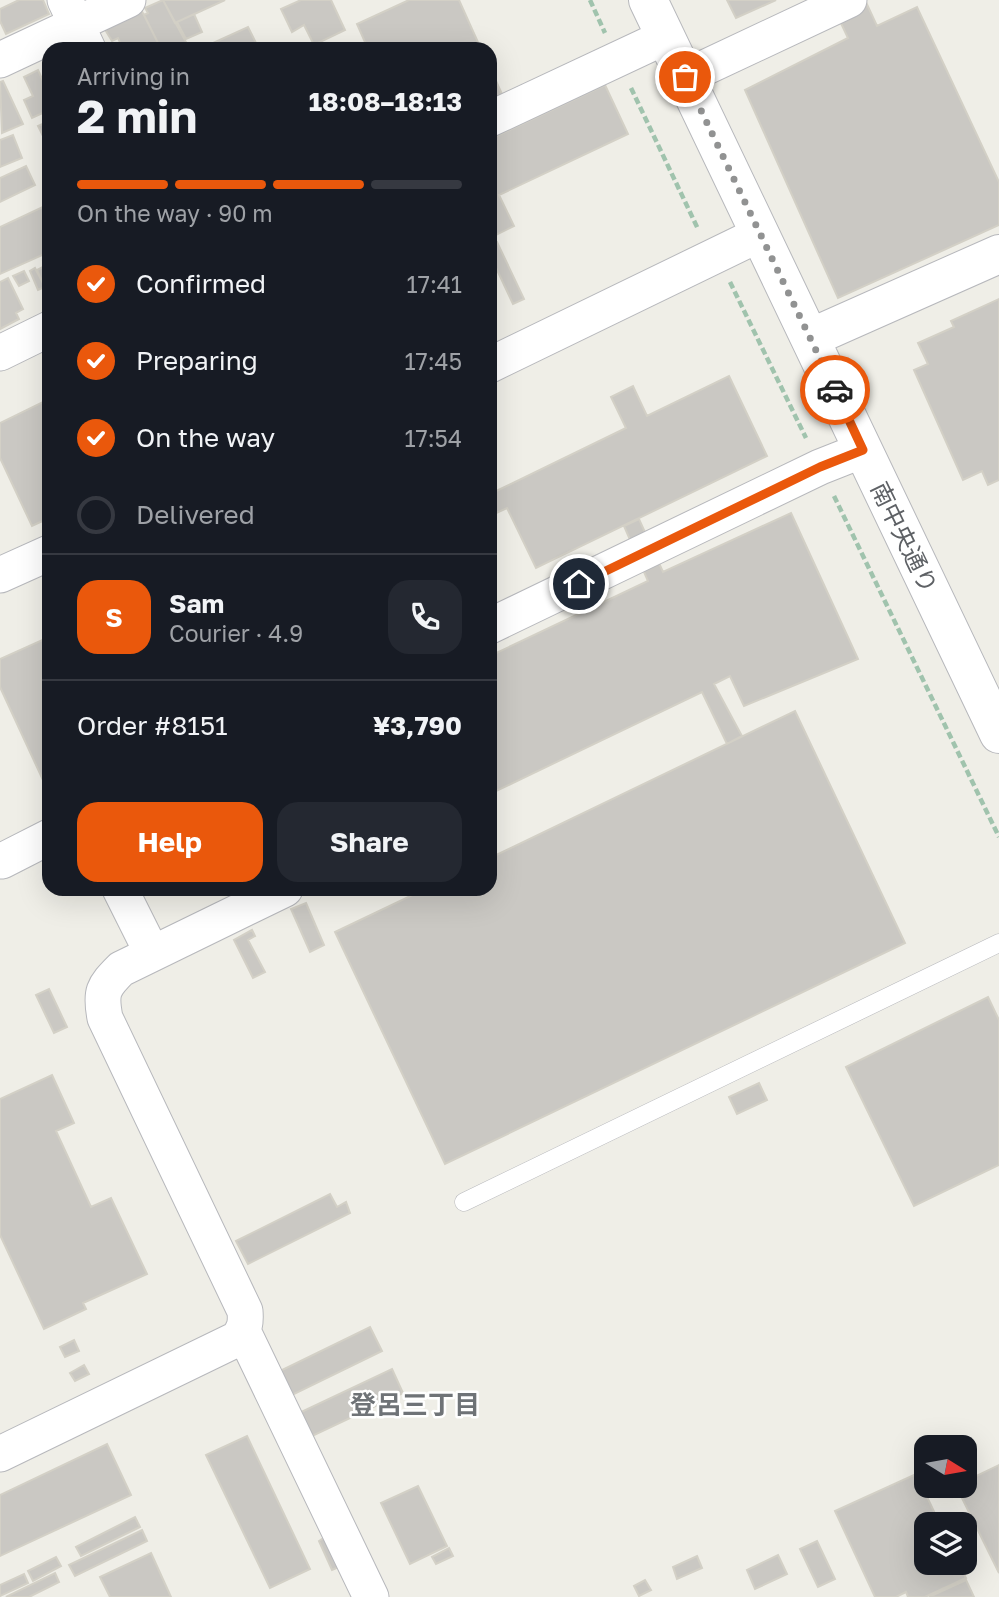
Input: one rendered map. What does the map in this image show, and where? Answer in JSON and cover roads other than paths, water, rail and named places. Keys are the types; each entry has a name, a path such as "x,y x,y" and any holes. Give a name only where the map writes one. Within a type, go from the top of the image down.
{"street":[{"path":"0,61 128,0"},
{"name":"南中央通り","path":"648,0 999,734"},
{"path":"685,77 849,0"},
{"path":"497,116 665,37"},
{"path":"497,362 760,234"},
{"path":"810,338 999,254"},
{"path":"0,354 42,333"},
{"path":"497,623 820,467 863,450"},
{"path":"0,575 42,556"},
{"path":"2,860 42,840"},
{"path":"124,896 152,953"},
{"path":"0,1454 237,1339 243,1331 246,1323 245,1311 105,1018 101,998 107,983 121,969 270,896"},
{"path":"243,1331 371,1597"}],"lane":[{"path":"464,1202 999,943"}],"district":[{"name":"登呂三丁目","path":"415,1404"}]}
